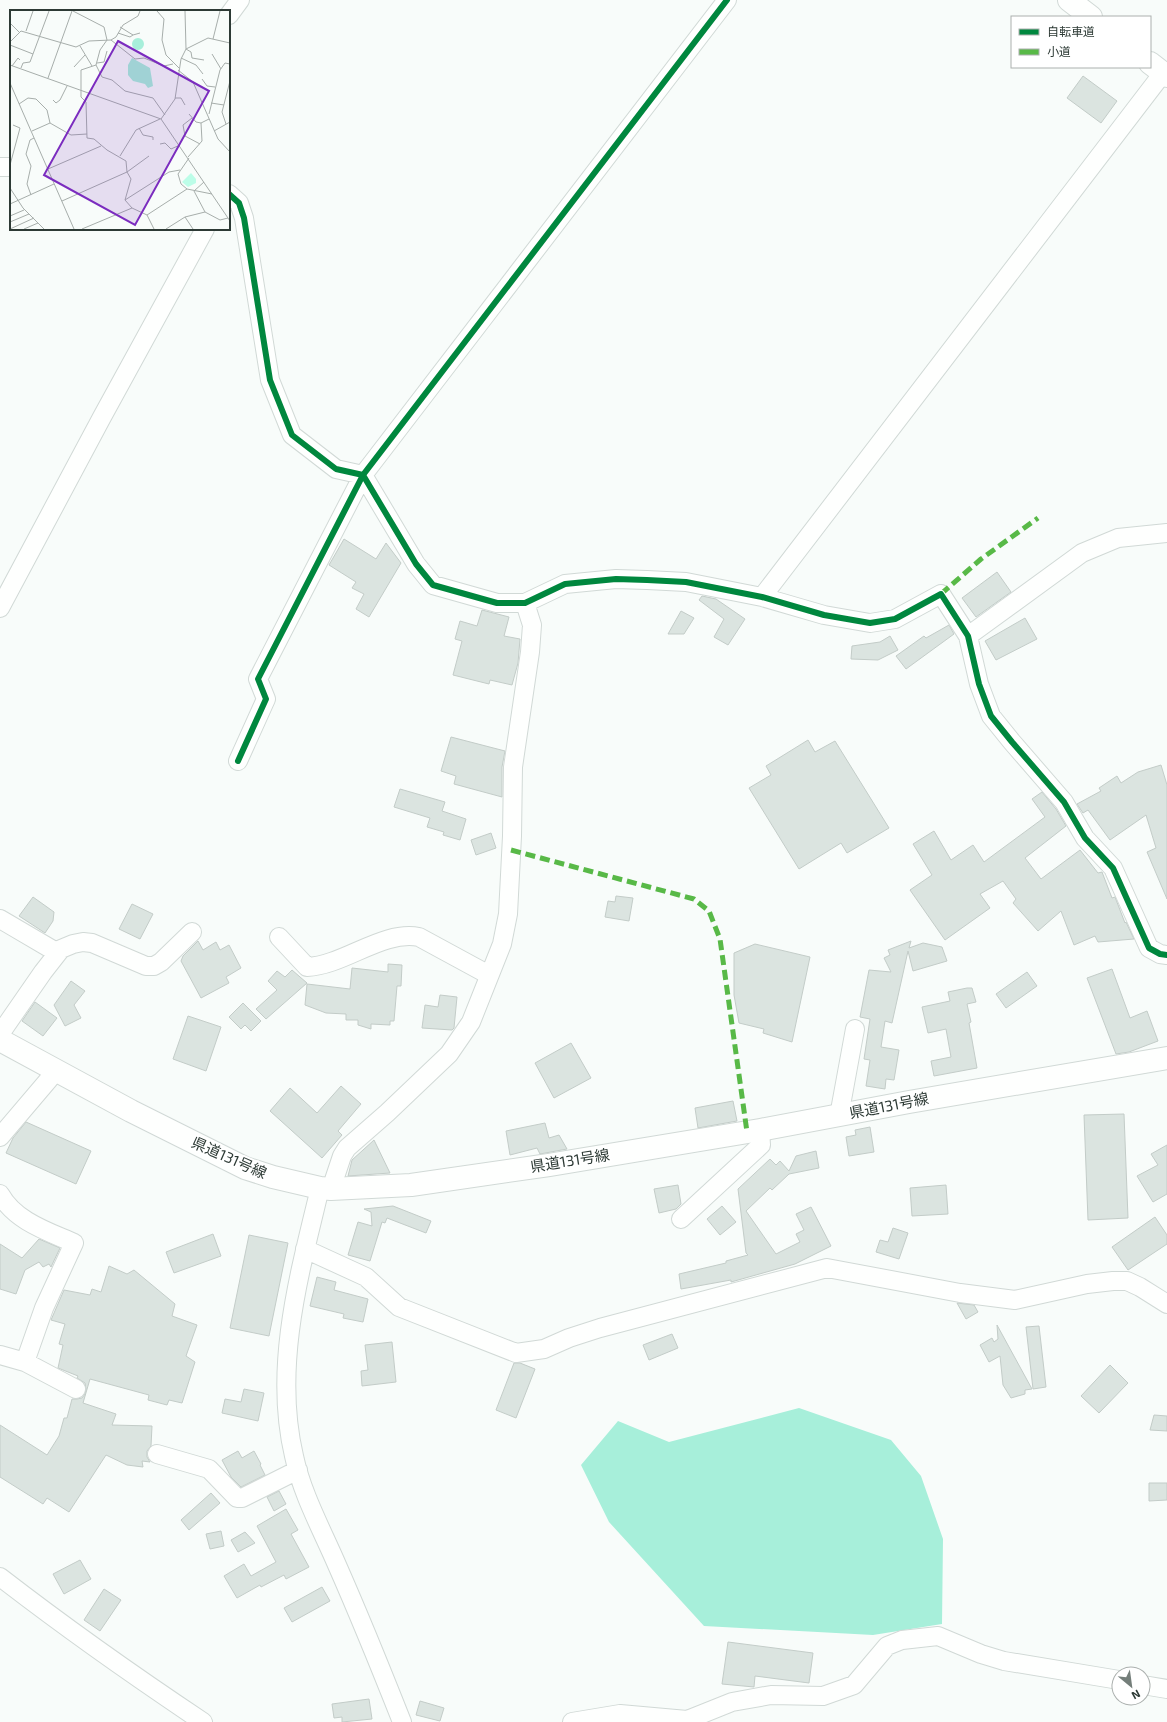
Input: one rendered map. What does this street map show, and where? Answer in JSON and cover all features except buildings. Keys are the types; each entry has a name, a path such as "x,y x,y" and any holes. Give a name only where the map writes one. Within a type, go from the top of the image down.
{"main road":[{"path":"1069,0 1090,16"},
{"name":"県道131号線","path":"0,1040 131,1111 245,1168 273,1177 326,1189 411,1185 549,1165 760,1130 909,1102 1167,1058"}],"street":[{"path":"230,14 240,0"},
{"path":"238,761 266,699 258,679 364,475 727,0"},
{"path":"762,597 1160,70"},
{"path":"230,195 239,203 244,218 270,380 292,435 336,469 364,475 416,564 433,585 497,603 525,603 565,584 616,579 686,582 762,597 824,615 870,623 895,619 941,594 968,636 979,684 991,716 1064,802 1085,838 1113,868 1149,948 1160,954 1167,955"},
{"path":"0,608 98,424 204,230"},
{"path":"968,636 1082,553 1118,538 1167,533"},
{"path":"402,1722 358,1613 303,1486 294,1456 288,1418 286,1360 305,1248 326,1189 342,1156 347,1148 388,1114 450,1054 471,1022 502,944 508,914 512,836 513,767 530,652 532,625 525,603"},
{"path":"0,919 58,953"},
{"path":"0,1034 43,972 62,949 72,944 83,942 92,943 146,966 154,966 161,962 192,932"},
{"path":"279,937 308,967 321,966 393,938 407,935 419,937 489,975"},
{"path":"839,1116 855,1029"},
{"path":"0,1137 56,1071"},
{"path":"681,1219 761,1145 760,1130"},
{"path":"0,1194 12,1209 27,1222 74,1243 44,1308 25,1362"},
{"path":"305,1248 366,1277 399,1307 516,1353 544,1349 569,1338 600,1328 827,1268 960,1293 1015,1300 1086,1284 1126,1281 1140,1287 1167,1304"},
{"path":"0,1355 25,1362 76,1389"},
{"path":"157,1454 209,1469 237,1498 242,1498 298,1470"},
{"path":"0,1577 56,1620 135,1677 203,1722"},
{"path":"572,1722 620,1714 687,1720 732,1702 771,1695 823,1696 854,1685 887,1646 902,1640 938,1636 980,1654 1004,1661 1111,1679"},
{"path":"1151,1686 1167,1689"}],"green space":[{"path":"799,1408 891,1440 921,1476 943,1539 942,1624 873,1635 704,1626 609,1522 581,1465 618,1421 669,1442"}],"marked path":[{"path":"941,594 981,559 1038,518"},
{"path":"511,850 694,899 709,911 720,939 747,1132"}],"cycle path":[{"path":"238,761 266,699 258,679 363,475 727,0"},
{"path":"230,195 239,203 244,218 270,380 292,435 336,469 363,475 416,564 433,585 497,603 525,603 565,584 616,579 686,582 762,597 824,615 870,623 895,619 941,594 968,636 979,684 991,716 1064,802 1085,838 1113,868 1149,948 1160,954 1167,955"}]}
